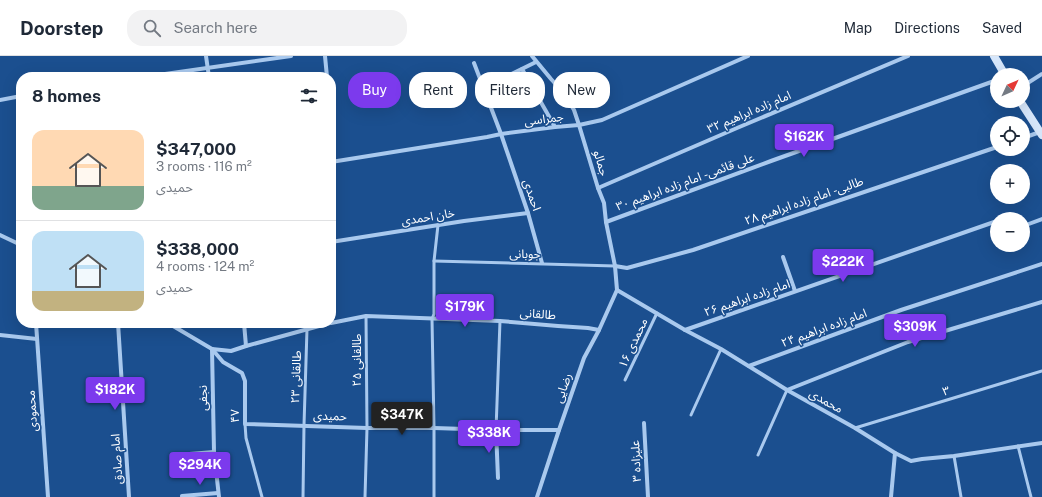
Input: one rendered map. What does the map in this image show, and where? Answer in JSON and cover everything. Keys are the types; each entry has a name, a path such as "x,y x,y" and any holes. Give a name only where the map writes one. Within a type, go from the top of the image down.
{"main road":[{"path":"994,56 1001,68"},
{"path":"1024,108 1041,134"}],"street":[{"path":"206,56 208,72"},
{"path":"176,72 291,56"},
{"path":"324,56 326,72"},
{"name":"جمالو","path":"532,56 562,91 574,110 604,203 606,222 615,266 617,290"},
{"name":"جمراسی","path":"336,161 501,134 579,125 602,120 748,56"},
{"name":"امام زاده ابراهیم ۳۲","path":"598,188 908,56"},
{"path":"516,72 536,62"},
{"name":"احمدی","path":"474,63 477,72"},
{"path":"522,69 555,127"},
{"path":"1030,82 1042,74"},
{"name":"علی قائمی - امام زاده ابراهیم ۳۰","path":"606,222 990,83"},
{"path":"0,100 16,97"},
{"name":"احمدی","path":"491,108 528,213 542,263"},
{"path":"1030,136 1041,134"},
{"name":"طالبی - امام زاده ابراهیم ۲۸","path":"615,266 627,268 693,250 990,148"},
{"name":"خان احمدی","path":"336,241 438,225 528,213"},
{"path":"1030,224 1042,219"},
{"name":"امام زاده ابراهیم ۲۶","path":"685,330 990,223"},
{"path":"0,235 16,243"},
{"path":"783,258 795,291"},
{"name":"امام زاده ابراهیم ۲۴","path":"749,366 901,310 1042,264"},
{"name":"محمدی","path":"617,290 685,330 721,349 787,390 855,428 911,462 922,459 954,456 1042,443"},
{"name":"رضایی","path":"537,497 584,358 599,330 617,290"},
{"path":"787,390 908,342 1042,302"},
{"name":"طالقانی","path":"336,322 366,316 500,321 599,330"},
{"name":"محمودی","path":"36,328 48,497"},
{"name":"امام صادق","path":"118,328 129,497"},
{"path":"176,328 212,349"},
{"path":"244,328 246,346"},
{"name":"طالقانی","path":"212,349 231,351 311,328"},
{"path":"0,335 37,339"},
{"name":"۴۷","path":"212,349 223,362 242,373 245,381 245,424"},
{"name":"نجفی","path":"212,349 214,452 219,495"},
{"name":"حمیدی","path":"245,424 367,428 559,430"},
{"name":"علیزاده ۳","path":"644,424 648,497"},
{"path":"496,430 498,478"},
{"path":"177,455 214,452"},
{"path":"891,497 895,453"},
{"path":"182,496 219,495"}],"lane":[{"path":"434,497 432,319 434,314 434,261 438,225"},
{"name":"جوبانی","path":"434,261 615,266"},
{"name":"محمدی ۱۶","path":"625,380 657,313"},
{"name":"طالقانی ۲۵","path":"365,497 367,428 366,316"},
{"path":"496,430 500,321"},
{"name":"طالقانی ۲۳","path":"303,497 307,329"},
{"path":"690,415 721,349"},
{"name":"۳","path":"855,428 1042,371"},
{"path":"758,455 787,390"},
{"name":"۴۷","path":"245,424 246,438 262,497"},
{"path":"1018,446 1031,497"},
{"path":"954,456 961,497"}]}
